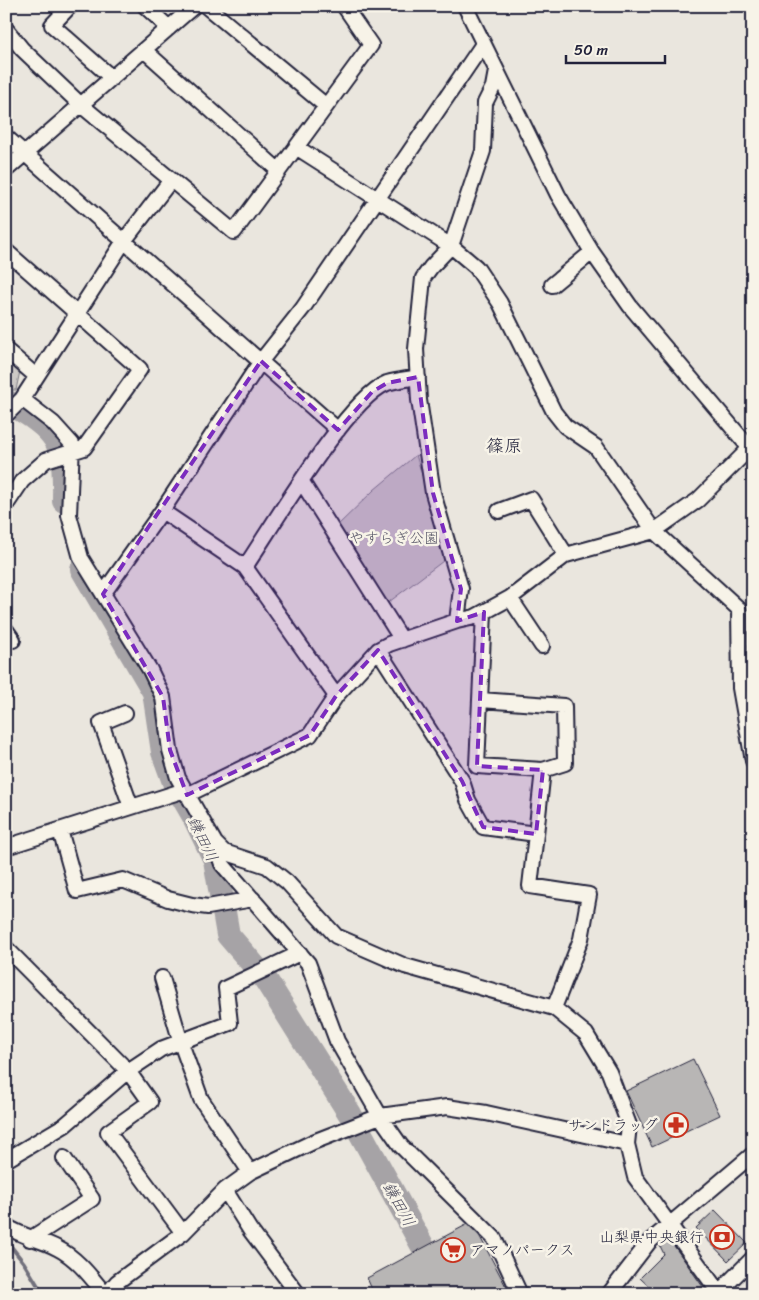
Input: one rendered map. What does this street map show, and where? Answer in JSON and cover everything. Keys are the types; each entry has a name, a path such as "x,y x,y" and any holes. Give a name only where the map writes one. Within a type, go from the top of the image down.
{"street":[{"path":"70,6 52,25 112,78"},
{"path":"145,6 169,28"},
{"path":"6,170 194,6"},
{"path":"206,6 326,106"},
{"path":"6,29 22,49 81,105 234,232 371,45 344,6"},
{"path":"6,847 131,807 186,792 310,735 336,696 378,650 457,621 475,617 510,598 566,555 654,531 698,500 751,450 630,306 592,252 558,195 465,6"},
{"path":"103,594 162,511 261,361 303,308 483,44"},
{"path":"144,50 279,170"},
{"path":"457,621 461,589 433,493 416,349 424,278 431,267 451,246 483,151 485,103 493,87 496,71"},
{"path":"6,137 338,430"},
{"path":"296,148 378,198 451,246 476,267 500,303 554,412 565,426 596,447 654,531 739,609 740,688 753,761"},
{"path":"6,415 22,399 124,241 171,180"},
{"path":"6,251 140,369 84,448 46,460 22,481 6,505"},
{"path":"552,285 592,252"},
{"path":"6,350 36,376"},
{"path":"245,567 338,430 356,407 372,392 387,383 418,377"},
{"path":"22,399 53,423 72,444 69,515 81,558 150,670 162,696 170,750 178,778 215,843 222,864 308,963 337,1041 380,1116 400,1146 494,1238 520,1294"},
{"path":"302,482 402,640"},
{"path":"499,511 531,498 566,555"},
{"path":"162,511 245,567 336,696"},
{"path":"510,598 542,646"},
{"path":"480,700 564,706 565,763 543,770 476,766 484,612"},
{"path":"378,650 462,781 468,800 483,827 536,834"},
{"path":"125,714 101,723 131,807"},
{"path":"543,770 530,886 589,895 581,939 554,1008"},
{"path":"60,830 77,890 123,880 168,899 192,905 208,907 252,899"},
{"path":"215,843 224,852 267,866 287,882 336,936 405,966 554,1008 586,1034 609,1072 629,1125 627,1144 635,1177 718,1293 753,1258"},
{"path":"6,948 128,1071 150,1102 108,1132 183,1233"},
{"path":"6,1160 65,1125 128,1071 161,1049 230,1023 226,988 300,953"},
{"path":"162,978 181,1043 201,1099 250,1172"},
{"path":"6,1226 30,1238 57,1248 85,1269 106,1294 117,1282 183,1233 225,1190 250,1172 313,1142 380,1116 447,1107 486,1113 627,1144"},
{"path":"609,1294 649,1242 753,1154"},
{"path":"30,1238 92,1199 64,1158"},
{"path":"225,1190 250,1230 298,1294"}],"highlighted area":[{"path":"261,361 338,430 372,392 387,383 418,377 433,493 461,589 457,621 484,612 477,766 543,770 536,834 483,827 462,781 378,650 336,696 310,735 187,795 170,750 163,697 103,594"}],"green space":[{"path":"6,362 20,371 16,390 6,390"},
{"name":"やすらぎ公園","path":"416,455 447,558 385,605 335,528 374,490"}],"building":[{"path":"693,1059 720,1115 652,1147 626,1091"},
{"path":"715,1210 747,1243 728,1261 696,1228"},
{"name":"アマノパークス","path":"468,1224 479,1235 510,1294 390,1294 387,1289 374,1294 367,1278"},
{"path":"668,1238 708,1294 657,1294 640,1278 664,1254 660,1246"}],"waterway":[{"name":"鎌田川","path":"6,401 38,421 55,440 63,464 64,501"},
{"name":"鎌田川","path":"82,569 154,692 163,752 174,782 215,860 228,935 264,977 350,1114 433,1265 441,1275"},
{"path":"6,1240 24,1263 43,1294"}],"place":[{"name":"サンドラッグ","path":"676,1125"},
{"name":"山梨県中央銀行","path":"722,1237"},
{"name":"アマノパークス","path":"453,1250"}],"district":[{"name":"篠原","path":"504,446"}]}
